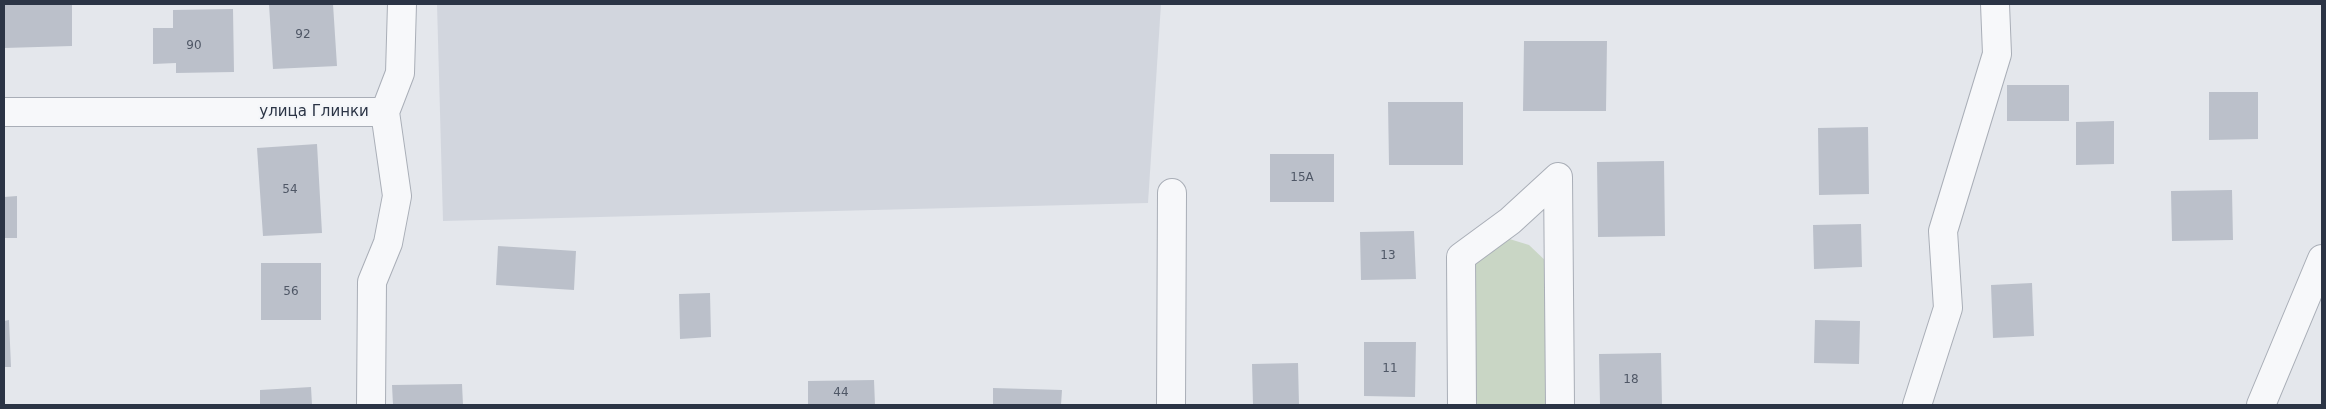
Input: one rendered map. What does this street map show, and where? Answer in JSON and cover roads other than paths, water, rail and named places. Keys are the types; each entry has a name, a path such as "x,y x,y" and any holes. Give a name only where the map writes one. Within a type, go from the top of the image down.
{"street":[{"path":"386,112 400,73 402,4"},
{"path":"1917,405 1948,308 1943,231 1996,54 1995,4"},
{"name":"улица Глинки","path":"4,112 386,112 398,196 388,243 372,282 371,405"},
{"path":"1462,405 1461,256 1510,221 1558,177 1560,405"},
{"path":"1171,405 1172,193"},
{"path":"2261,405 2322,259"}]}
